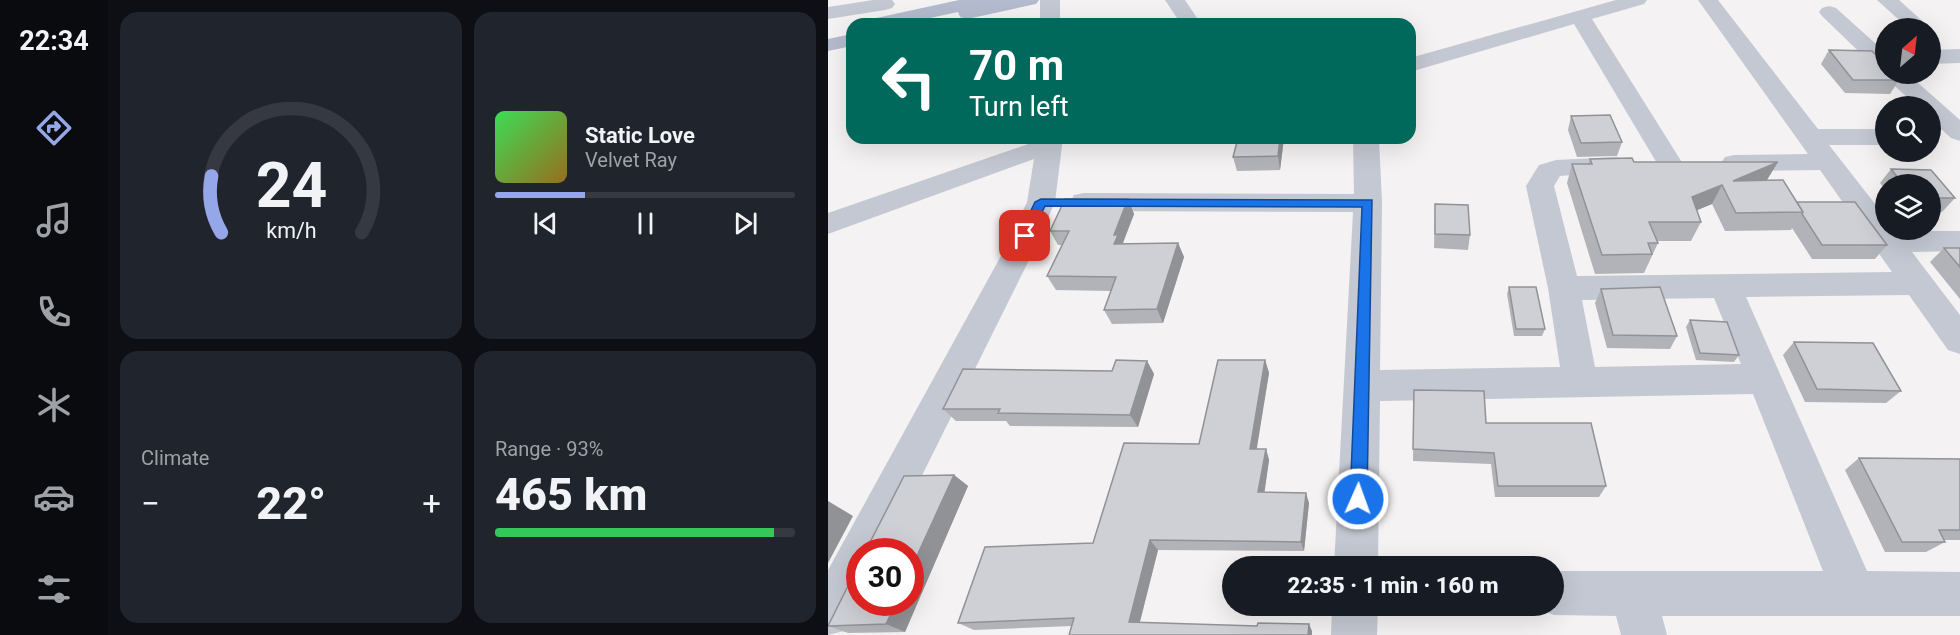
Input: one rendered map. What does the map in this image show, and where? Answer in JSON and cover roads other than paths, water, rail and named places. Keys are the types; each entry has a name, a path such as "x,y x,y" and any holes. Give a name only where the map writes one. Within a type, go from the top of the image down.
{"main road":[{"path":"904,18 987,0"},
{"path":"946,18 1029,0"},
{"path":"828,34 846,30"},
{"path":"828,45 846,41"}],"street":[{"path":"1050,0 1050,18"},
{"path":"1175,0 1187,18"},
{"path":"1416,63 1637,0"},
{"path":"1708,0 1960,340"},
{"path":"1887,0 1908,18"},
{"path":"878,18 885,2"},
{"path":"828,12 885,2"},
{"path":"1828,12 1875,54"},
{"path":"1579,15 1692,163"},
{"path":"1907,84 1960,135"},
{"path":"1941,136 1960,135"},
{"path":"1809,137 1875,137"},
{"path":"828,224 1045,144"},
{"path":"868,538 1017,254 1041,202 1050,144"},
{"path":"1356,556 1368,203 1366,144"},
{"path":"1580,382 1564,288 1540,186 1548,171 1556,168 1692,163 1828,162"},
{"path":"1041,202 1368,203"},
{"path":"1887,242 1960,241"},
{"path":"1564,288 1918,283"},
{"path":"1726,287 1854,594"},
{"path":"1362,386 1765,378"},
{"path":"828,615 846,581"},
{"path":"1564,595 1639,614 1854,594 1960,594"},
{"path":"1354,635 1355,616"}]}
